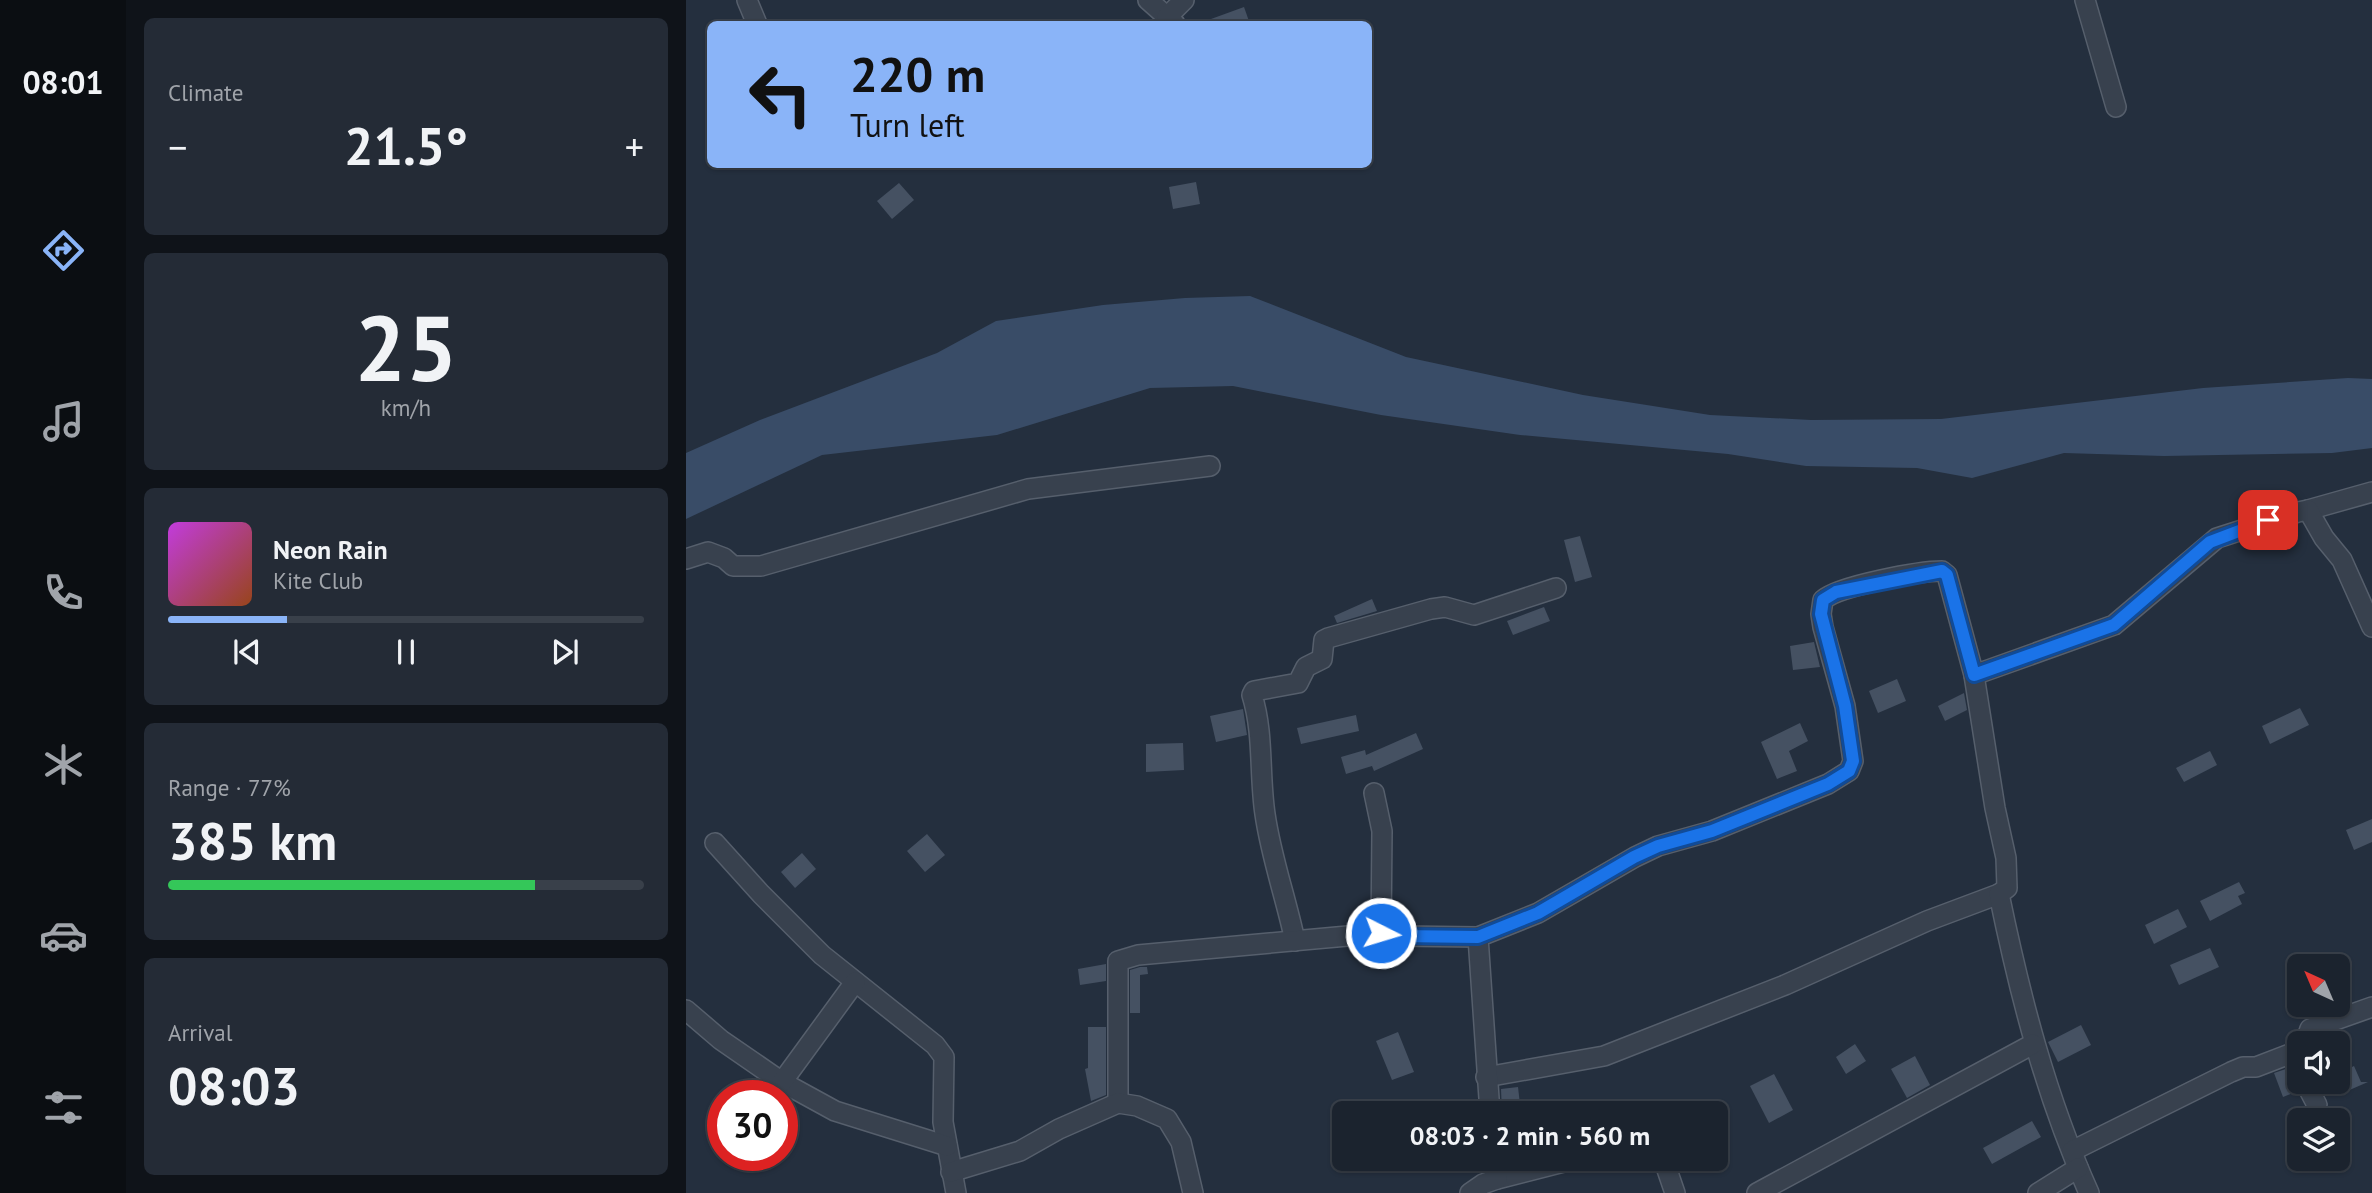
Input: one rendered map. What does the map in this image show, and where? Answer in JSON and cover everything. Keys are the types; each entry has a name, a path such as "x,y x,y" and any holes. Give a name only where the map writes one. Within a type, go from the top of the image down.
{"street":[{"path":"747,0 756,21"},
{"path":"1148,0 1171,21 1184,0"},
{"path":"2085,0 2116,107"},
{"path":"686,559 708,552 724,558 733,566 761,566 1028,489 1210,466"},
{"path":"1974,675 2114,625 2217,538 2287,514 2372,492"},
{"path":"2308,510 2324,538 2342,560 2372,627"},
{"path":"1118,1103 1118,961 1138,955 1381,933 1399,936 1478,937 1538,913 1658,846 1712,831 1828,784 1849,771 1853,761 1845,706 1821,614 1823,600 1855,587 1942,571 1947,575 1974,675 2006,858 2007,888 1999,894 1927,921 1785,985 1604,1056 1486,1077"},
{"path":"1296,941 1268,833 1256,709 1252,695 1254,691 1298,683 1306,667 1322,659 1324,640 1328,638 1432,609 1446,607 1474,615 1556,587"},
{"path":"1374,793 1382,831 1381,933"},
{"path":"715,843 813,947 935,1045 944,1057 943,1122 956,1193"},
{"path":"1999,894 2033,1044 2089,1193"},
{"path":"1478,937 1489,1101"},
{"path":"783,1080 855,982"},
{"path":"2309,1031 2310,1028 2372,1007"},
{"path":"686,1010 721,1041 779,1080"},
{"path":"1757,1193 2033,1044"},
{"path":"2038,1193 2075,1160 2231,1072 2287,1056"},
{"path":"798,1091 835,1111 947,1146"},
{"path":"2311,1094 2317,1105"},
{"path":"951,1171 1020,1151 1059,1129 1118,1103 1137,1106 1167,1119 1181,1142 1193,1193"},
{"path":"1496,1171 1497,1179"},
{"path":"1470,1193 1483,1184 1528,1171"},
{"path":"1667,1171 1675,1193"}],"water":[{"path":"1250,296 1406,357 1583,395 1710,415 1811,420 1941,419 2203,388 2348,378 2372,379 2372,448 2332,453 2164,456 2064,453 1972,478 1917,468 1806,466 1728,454 1520,435 1381,415 1233,386 1150,388 997,435 822,455 686,519 686,453 760,420 937,353 996,321 1103,305"}],"building":[{"path":"1244,7 1249,21 1206,21"},
{"path":"1196,182 1200,204 1173,209 1169,187"},
{"path":"899,183 914,200 892,219 877,201"},
{"path":"1580,536 1592,577 1575,582 1564,540"},
{"path":"1372,599 1377,611 1337,623 1334,616"},
{"path":"1544,607 1550,621 1513,635 1507,621"},
{"path":"1814,642 1820,667 1793,670 1790,646"},
{"path":"1897,679 1906,701 1878,713 1869,691"},
{"path":"1964,693 1967,710 1945,721 1938,706"},
{"path":"2300,708 2309,725 2270,744 2262,726"},
{"path":"1243,709 1247,735 1216,742 1210,716"},
{"path":"1356,715 1359,731 1301,744 1297,728"},
{"path":"1800,723 1808,741 1789,751 1797,771 1777,779 1761,742"},
{"path":"1416,733 1423,749 1374,771 1372,766 1346,774 1341,757 1365,750 1366,755"},
{"path":"1183,743 1184,770 1146,772 1146,744"},
{"path":"2210,751 2217,765 2184,782 2176,768"},
{"path":"2372,819 2372,842 2354,850 2346,830"},
{"path":"927,834 945,855 925,872 907,851"},
{"path":"802,853 816,869 795,888 781,872"},
{"path":"2239,882 2245,893 2238,896 2242,904 2210,921 2200,901"},
{"path":"2178,909 2187,927 2154,944 2145,925"},
{"path":"2210,948 2219,967 2179,985 2170,965"},
{"path":"1106,964 1106,981 1080,985 1078,969"},
{"path":"1147,967 1148,974 1140,975 1140,1013 1130,1013 1130,970"},
{"path":"2081,1025 2091,1045 2058,1062 2048,1042"},
{"path":"1088,1027 1106,1027 1106,1095 1091,1101 1085,1069 1088,1068"},
{"path":"1398,1032 1414,1072 1392,1080 1376,1041"},
{"path":"1855,1044 1866,1061 1846,1074 1836,1057"},
{"path":"1915,1056 1930,1085 1907,1098 1891,1069"},
{"path":"2354,1066 2361,1082 2368,1082 2350,1090 2350,1068"},
{"path":"2287,1068 2287,1094 2291,1094 2283,1097 2274,1073"},
{"path":"1774,1074 1793,1110 1769,1123 1750,1086"},
{"path":"1518,1087 1520,1101 1502,1101 1501,1089"},
{"path":"2032,1121 2041,1137 1992,1164 1983,1148"}],"route":[{"path":"1381,933 1399,936 1478,937 1538,913 1658,846 1712,831 1844,775 1853,761 1845,706 1821,614 1823,600 1836,592 1942,571 1947,575 1974,675 2114,625 2210,542 2268,520"}]}
